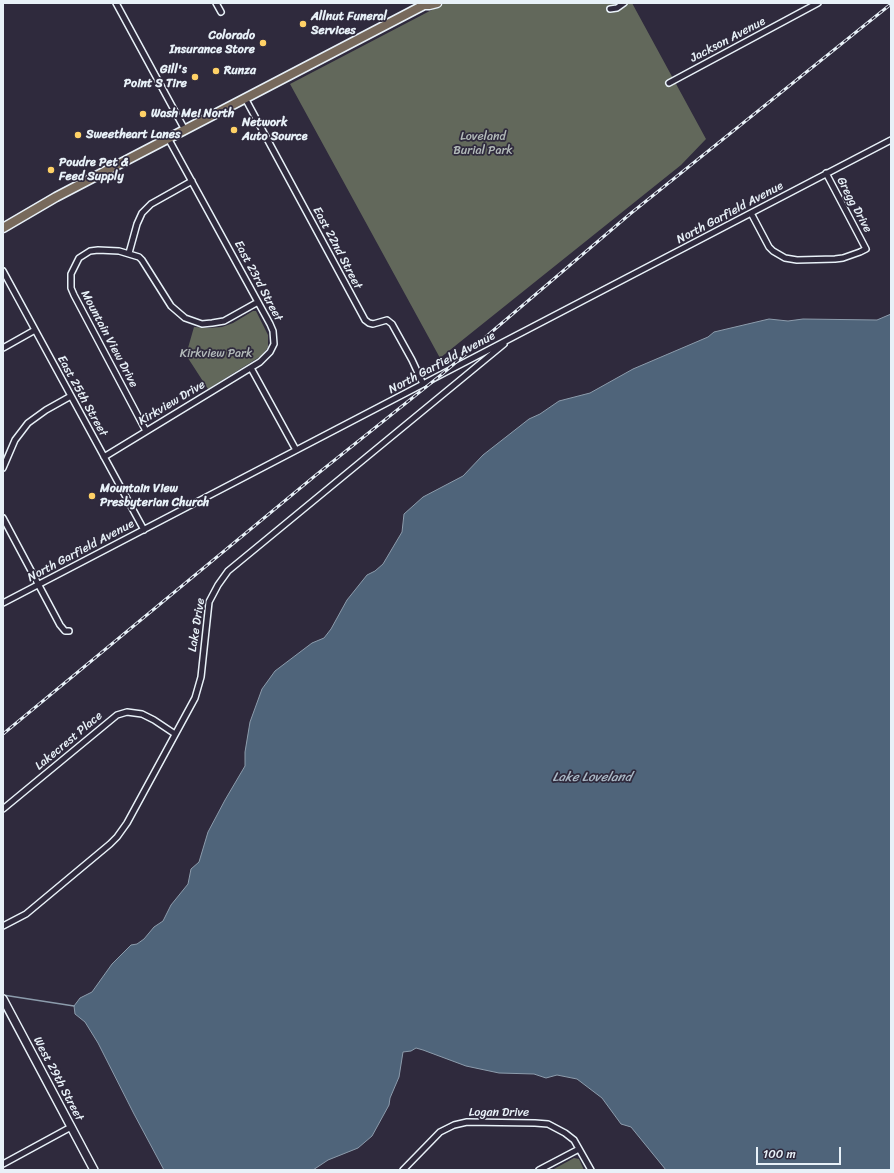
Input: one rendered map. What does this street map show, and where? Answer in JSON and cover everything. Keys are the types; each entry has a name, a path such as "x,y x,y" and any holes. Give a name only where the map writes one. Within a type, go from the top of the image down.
{"highway":[{"path":"3,228 56,197 424,4 429,5 437,3"}],"main road":[{"name":"West 29th Street","path":"3,999 94,1170"}],"street":[{"path":"116,3 185,130"},
{"path":"216,3 221,12"},
{"path":"610,9 617,8 624,3"},
{"name":"Jackson Avenue","path":"669,83 812,4 818,3"},
{"name":"East 22nd Street","path":"245,98 364,320 373,324 387,320 392,324 412,360 423,384"},
{"name":"East 23rd Street","path":"168,138 273,331 274,344 267,356 251,368"},
{"name":"North Garfield Avenue","path":"3,603 891,140"},
{"name":"Gregg Drive","path":"751,212 769,247 784,258 797,260 835,259 843,258 866,249 826,174"},
{"path":"192,181 151,204 142,213 137,224 129,253 139,257 142,260 171,306 180,315 190,320 202,324 218,322 235,315 258,302"},
{"name":"Mountain View Drive","path":"129,253 98,250 84,255 76,262 71,274 71,288 78,305 146,431"},
{"name":"East 25th Street","path":"3,271 144,530"},
{"path":"3,348 35,330"},
{"name":"Lake Drive","path":"3,926 26,914 117,837 127,822 192,705 197,692 200,677 209,602 214,590 222,578 240,560 509,339"},
{"path":"251,368 296,450"},
{"name":"Kirkview Drive","path":"104,457 251,368"},
{"path":"3,468 15,440 28,423 46,410 71,396"},
{"path":"3,518 60,625 65,631 69,631"},
{"name":"Lakecrest Place","path":"3,808 117,715 127,712 142,714 175,734"},
{"name":"Logan Drive","path":"403,1170 440,1132 454,1125 467,1122 545,1124 554,1127 570,1136 591,1170"},
{"path":"3,1164 71,1127"},
{"path":"539,1170 579,1149"}],"green space":[{"name":"Loveland Burial Park","path":"445,3 632,3 706,139 681,165 440,358 290,84"},
{"name":"Kirkview Park","path":"253,311 256,311 268,335 268,347 261,356 208,389 186,355 194,327 222,327 233,323"},
{"path":"574,1158 579,1159 584,1170 552,1170"}],"water":[{"name":"Lake Loveland","path":"891,314 891,1170 666,1170 631,1127 621,1124 602,1098 577,1079 557,1075 546,1078 534,1074 499,1073 466,1066 416,1048 411,1051 403,1052 399,1077 390,1098 389,1105 372,1136 358,1148 328,1160 313,1170 164,1170 98,1043 85,1022 75,1014 74,1006 80,998 92,992 112,964 131,945 137,944 144,939 154,927 163,921 171,905 188,884 191,869 199,862 208,832 245,766 245,752 250,722 262,689 275,671 312,643 324,638 331,629 347,600 367,575 375,571 383,564 402,532 404,514 423,497 463,476 483,455 529,419 540,414 559,401 590,393 633,369 708,337 714,332 769,319 788,321 803,319 877,320"}],"waterway":[{"path":"3,995 74,1006"}],"railway":[{"path":"3,734 316,475 441,375 630,214 891,4"}],"place":[{"name":"Allnut Funeral Services","path":"303,24"},
{"name":"Colorado Insurance Store","path":"263,43"},
{"name":"Runza","path":"216,71"},
{"name":"Gill's Point S Tire","path":"195,77"},
{"name":"Wash Me! North","path":"143,114"},
{"name":"Network Auto Source","path":"234,130"},
{"name":"Sweetheart Lanes","path":"78,135"},
{"name":"Poudre Pet & Feed Supply","path":"51,170"},
{"name":"Mountain View Presbyterian Church","path":"92,496"}]}
